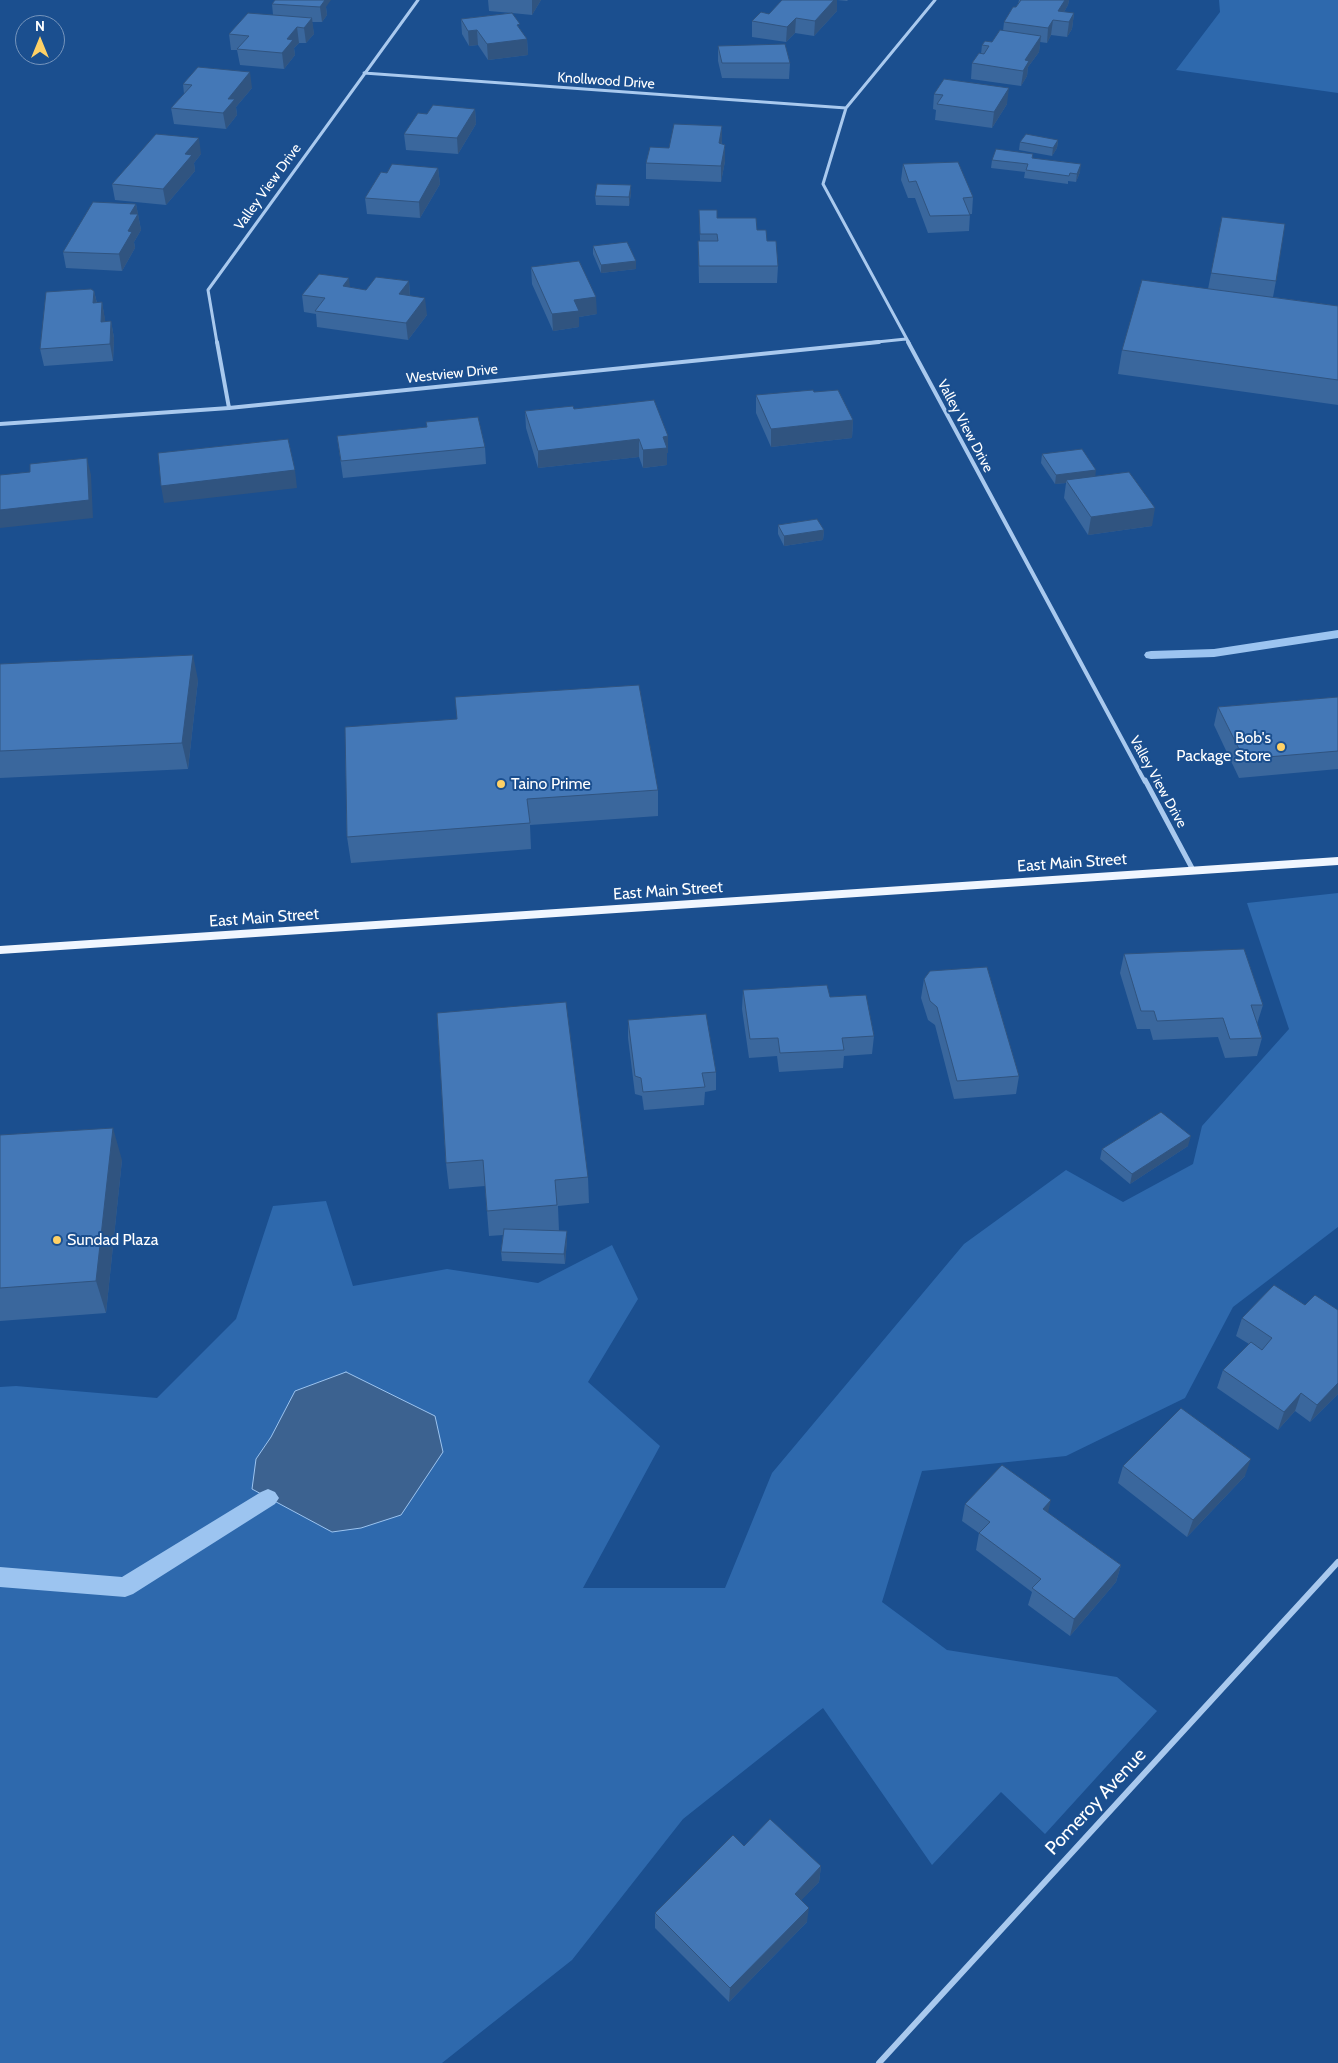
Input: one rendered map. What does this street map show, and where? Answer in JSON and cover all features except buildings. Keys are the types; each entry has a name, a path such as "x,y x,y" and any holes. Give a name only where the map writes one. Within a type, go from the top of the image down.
{"main road":[{"name":"East Main Street","path":"0,950 508,918 1338,861"}],"street":[{"name":"Valley View Drive","path":"229,408 208,290 418,0"},
{"name":"Valley View Drive","path":"935,0 846,108 823,184 1194,870"},
{"name":"Knollwood Drive","path":"364,73 846,108"},
{"name":"Westview Drive","path":"0,424 229,408 906,339"},
{"name":"Pomeroy Avenue","path":"879,2063 1338,1562"}],"shaded area":[{"path":"1219,0 1338,0 1338,93 1176,70 1220,12"},
{"path":"1338,893 1338,1227 1233,1307 1185,1398 1066,1456 922,1471 882,1602 947,1650 1117,1677 1157,1711 1045,1834 1001,1792 932,1865 823,1708 683,1819 572,1960 442,2063 0,2063 0,1387 16,1386 157,1398 236,1319 273,1206 326,1201 353,1286 447,1269 538,1283 612,1245 638,1299 588,1382 660,1446 583,1588 725,1588 772,1473 964,1244 1066,1170 1123,1202 1193,1164 1202,1126 1289,1029 1247,903"},
{"path":"346,1372 435,1416 443,1452 401,1515 361,1528 332,1532 252,1489 256,1459 271,1437 295,1391"}],"waterway":[{"path":"1151,655 1214,653 1338,634"},
{"path":"0,1577 125,1587 268,1498"}],"place":[{"name":"Bob's Package Store","path":"1281,747"},
{"name":"Taino Prime","path":"501,784"},
{"name":"Sundad Plaza","path":"57,1240"}]}
